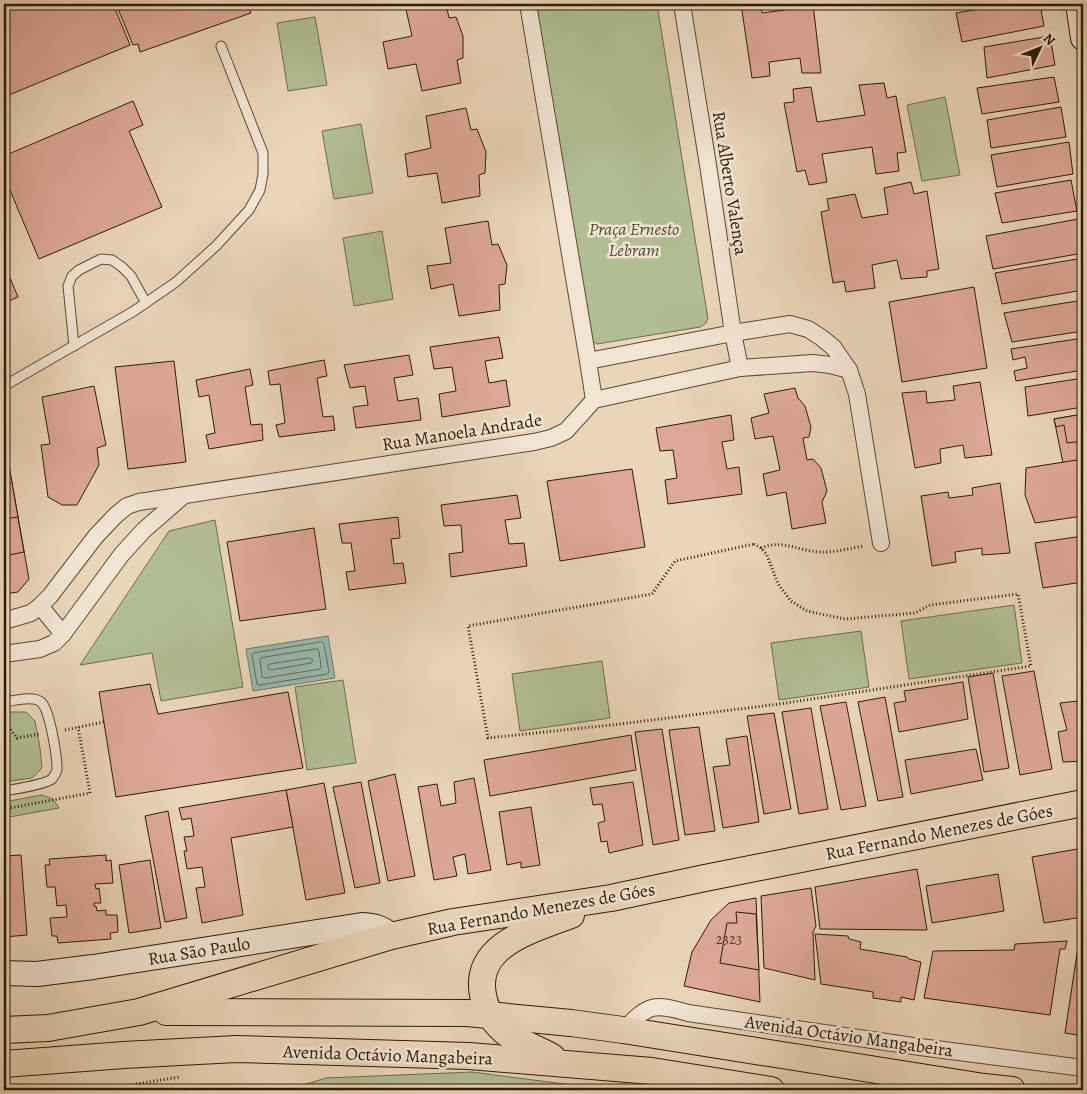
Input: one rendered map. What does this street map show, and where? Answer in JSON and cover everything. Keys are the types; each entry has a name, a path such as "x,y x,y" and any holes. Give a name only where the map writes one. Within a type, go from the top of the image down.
{"main road":[{"name":"Rua Fernando Menezes de Góes","path":"4,1030 48,1028 139,1012 391,936 454,922 611,898 1083,803"},
{"path":"560,1064 553,1057 516,1039 502,1029 491,1015 484,999 482,990 483,973 499,949 516,937 611,898"},
{"name":"Avenida Octávio Mangabeira","path":"139,1012 467,1013 491,1015 623,1030 984,1088 1012,1090"},
{"name":"Avenida Octávio Mangabeira","path":"4,1064 236,1049 469,1056 652,1071 771,1090"}],"street":[{"path":"528,4 594,400 740,368 813,363 849,370"},
{"name":"Rua Alberto Valença","path":"682,4 740,368"},
{"path":"1078,4 1083,38"},
{"path":"588,361 790,324 808,328 834,348 849,370 857,394 881,543"},
{"name":"Rua Manoela Andrade","path":"4,621 31,613 40,606 50,596 96,536 127,506 139,502 534,442 551,438 566,431 594,400"},
{"path":"4,654 40,649 54,643 63,634 122,554 144,530 183,496"},
{"path":"40,606 63,634"},
{"name":"Rua São Paulo","path":"4,973 37,974 93,967 362,925 375,926 385,930 391,936"},
{"name":"Avenida Octávio Mangabeira","path":"623,1030 644,1011 653,1007 920,1047 1083,1068"}],"lane":[{"path":"4,386 134,311 176,282 216,246 249,210 260,190 263,174 263,153 221,46"},
{"path":"74,346 68,286 72,276 79,270 101,259 112,260 131,276 146,303"},
{"path":"4,702 34,698 41,702 45,708 52,732 57,771 53,778 46,782 4,791"}],"path":[{"path":"761,548 776,544 822,552 881,543"},
{"path":"754,544 761,548 767,555 778,584 791,600 807,611 845,620 915,613 930,605 1018,594 1031,666 779,704 488,738 468,626 652,594 675,561 754,544"},
{"path":"78,728 104,722"}],"green space":[{"name":"Praça Ernesto Lebram","path":"534,4 657,4 708,319 700,327 597,344 592,341"},
{"path":"315,17 327,85 288,91 277,23"},
{"path":"945,97 960,175 922,181 907,105"},
{"path":"361,124 373,193 334,199 322,131"},
{"path":"382,231 393,299 354,306 343,238"},
{"path":"215,520 243,687 161,701 152,653 80,665 169,531"},
{"path":"1014,605 1022,663 909,679 901,621"},
{"path":"861,631 869,687 779,700 771,643"},
{"path":"602,661 610,718 520,731 512,674"},
{"path":"343,680 356,763 307,770 295,687"},
{"path":"26,712 35,721 42,768 32,778 4,782 4,713"},
{"path":"42,795 53,799 59,808 4,818 4,802"},
{"path":"472,1072 610,1090 287,1090 326,1078"}],"water":[{"path":"328,636 335,678 253,691 246,649"}],"building":[{"path":"4,4 113,4 130,45 4,97"},
{"path":"116,4 248,4 251,13 140,52 138,44 133,45"},
{"path":"446,4 449,18 456,17 463,36 463,58 457,60 461,83 422,91 416,64 388,69 383,42 412,36 405,5"},
{"path":"741,4 761,4 762,13 792,9 791,4 813,4 821,73 802,73 800,58 769,62 770,76 752,78"},
{"path":"1007,4 1040,4 1044,26 962,42 956,13"},
{"path":"1050,36 1055,65 987,78 984,47"},
{"path":"1054,77 1059,102 982,114 977,88"},
{"path":"884,83 887,98 896,96 906,152 897,153 899,171 876,174 872,147 822,154 827,182 809,185 805,170 797,172 784,103 794,102 793,89 811,87 817,122 865,115 859,85"},
{"path":"133,101 143,125 129,131 162,207 39,259 4,176 4,156"},
{"path":"1061,107 1066,137 991,148 987,120"},
{"path":"466,108 471,130 477,129 486,152 485,173 479,175 480,196 442,203 437,173 408,177 405,154 431,148 426,116"},
{"path":"1069,142 1073,174 997,187 991,155"},
{"path":"1071,180 1077,211 1002,223 995,193"},
{"path":"911,182 914,194 927,191 939,269 927,271 927,277 901,279 897,260 872,265 875,288 846,292 844,281 833,283 821,212 829,210 827,199 855,194 862,218 888,214 884,188"},
{"path":"1078,219 1083,253 993,269 986,236"},
{"path":"488,221 492,245 498,244 507,265 505,284 499,285 500,310 459,316 453,284 431,289 427,266 451,263 445,228"},
{"path":"1083,258 1083,290 1002,304 995,273"},
{"path":"4,264 18,297 4,303"},
{"path":"974,287 987,368 902,382 889,302"},
{"path":"1083,300 1083,331 1012,342 1004,313"},
{"path":"499,337 503,358 485,361 489,383 506,380 510,406 442,417 439,394 456,391 452,367 434,369 430,347"},
{"path":"1083,338 1083,370 1016,381 1014,371 1027,368 1025,357 1013,360 1011,349"},
{"path":"409,355 413,375 394,378 398,401 418,398 421,420 356,428 353,407 368,405 365,386 350,388 344,365"},
{"path":"324,360 327,376 317,378 323,417 333,416 335,430 279,437 276,425 285,423 280,384 270,385 268,371"},
{"path":"174,361 186,462 128,469 115,367"},
{"path":"250,369 253,385 245,387 251,425 262,424 263,440 209,449 206,435 215,433 209,395 199,397 196,380"},
{"path":"1083,378 1083,407 1028,416 1025,387"},
{"path":"980,382 992,455 965,458 963,445 940,449 941,463 915,468 902,393 926,391 927,403 955,400 953,386"},
{"path":"94,386 106,445 97,448 99,465 77,505 62,505 48,497 41,445 50,444 42,397"},
{"path":"795,388 798,398 805,406 811,427 809,437 803,438 807,460 813,459 821,468 827,491 822,502 826,523 792,529 786,492 767,496 763,474 780,470 773,436 755,439 751,418 769,413 764,394"},
{"path":"1083,414 1083,459 1063,463 1054,419"},
{"path":"1083,414 1083,441 1067,443 1064,425 1056,427 1054,419"},
{"path":"731,415 734,440 722,442 727,469 739,467 742,494 668,504 665,480 677,478 673,450 660,451 656,428"},
{"path":"4,438 29,579 18,592 4,594"},
{"path":"4,438 24,552 4,556"},
{"path":"4,438 18,517 4,519"},
{"path":"1083,459 1083,516 1035,523 1025,495 1026,468"},
{"path":"632,469 645,547 560,561 547,481"},
{"path":"1000,483 1010,553 982,555 982,548 955,552 956,562 932,566 921,496 948,492 949,498 973,495 972,488"},
{"path":"517,495 521,518 505,520 509,544 524,543 527,566 451,577 449,554 463,552 461,525 444,526 441,505"},
{"path":"398,517 400,538 391,539 394,564 403,563 406,583 349,590 346,572 355,571 351,543 342,543 339,524"},
{"path":"314,528 326,609 240,621 227,542"},
{"path":"1083,536 1083,582 1043,588 1035,543"},
{"path":"1034,671 1052,769 1020,775 1002,676"},
{"path":"993,673 1009,768 984,772 968,677"},
{"path":"963,682 968,719 899,732 894,703 906,701 904,691"},
{"path":"150,684 158,714 288,692 303,768 116,797 99,692"},
{"path":"1083,696 1083,761 1063,762 1058,732 1067,730 1060,703 1078,701"},
{"path":"885,697 903,797 878,801 858,702"},
{"path":"846,702 866,806 841,810 820,706"},
{"path":"811,708 828,809 799,814 782,712"},
{"path":"774,713 791,809 764,814 747,716"},
{"path":"699,727 715,831 685,835 669,730"},
{"path":"662,729 679,840 653,845 635,732"},
{"path":"631,735 636,770 490,796 484,760"},
{"path":"747,736 759,822 723,828 713,767 730,765 726,739"},
{"path":"976,749 983,780 911,794 905,760"},
{"path":"395,774 415,876 388,881 368,781"},
{"path":"474,778 491,870 468,874 465,854 453,857 457,876 434,880 418,787 437,784 441,806 456,803 454,782"},
{"path":"361,782 380,883 355,888 333,787"},
{"path":"633,782 643,845 609,853 607,841 601,842 598,823 605,821 602,804 593,805 590,788"},
{"path":"324,783 345,893 306,900 286,790"},
{"path":"286,790 293,827 231,838 243,915 202,923 196,888 205,887 202,867 187,869 184,851 187,851 184,837 194,836 191,818 182,820 179,808"},
{"path":"531,807 540,865 521,868 521,862 507,865 499,812"},
{"path":"168,811 187,918 165,922 145,816"},
{"path":"1083,848 1083,917 1044,923 1032,857"},
{"path":"21,855 27,935 4,937 4,856"},
{"path":"106,855 106,861 111,860 113,883 95,884 96,889 99,888 101,903 94,903 94,906 96,906 97,911 106,910 106,915 117,915 118,932 110,933 111,939 58,943 57,936 52,936 50,918 67,917 66,905 57,906 55,887 47,887 45,865 50,865 49,859"},
{"path":"150,860 161,928 129,933 119,865"},
{"path":"917,869 927,930 820,929 815,887"},
{"path":"998,874 1004,911 932,923 926,886"},
{"path":"811,888 816,926 813,932 815,980 764,968 761,896"},
{"path":"756,898 760,1002 684,986 692,952 711,920 729,903"},
{"path":"736,912 756,914 759,970 720,963 727,923 737,923"},
{"path":"815,934 848,936 849,939 861,942 860,949 907,957 921,962 914,1000 901,997 901,1002 873,998 873,992 821,984"},
{"path":"1080,934 1083,934 1083,1036 1065,1033"},
{"path":"1067,941 1065,949 1060,949 1050,1015 924,998 933,951 1014,950 1015,944"}]}
